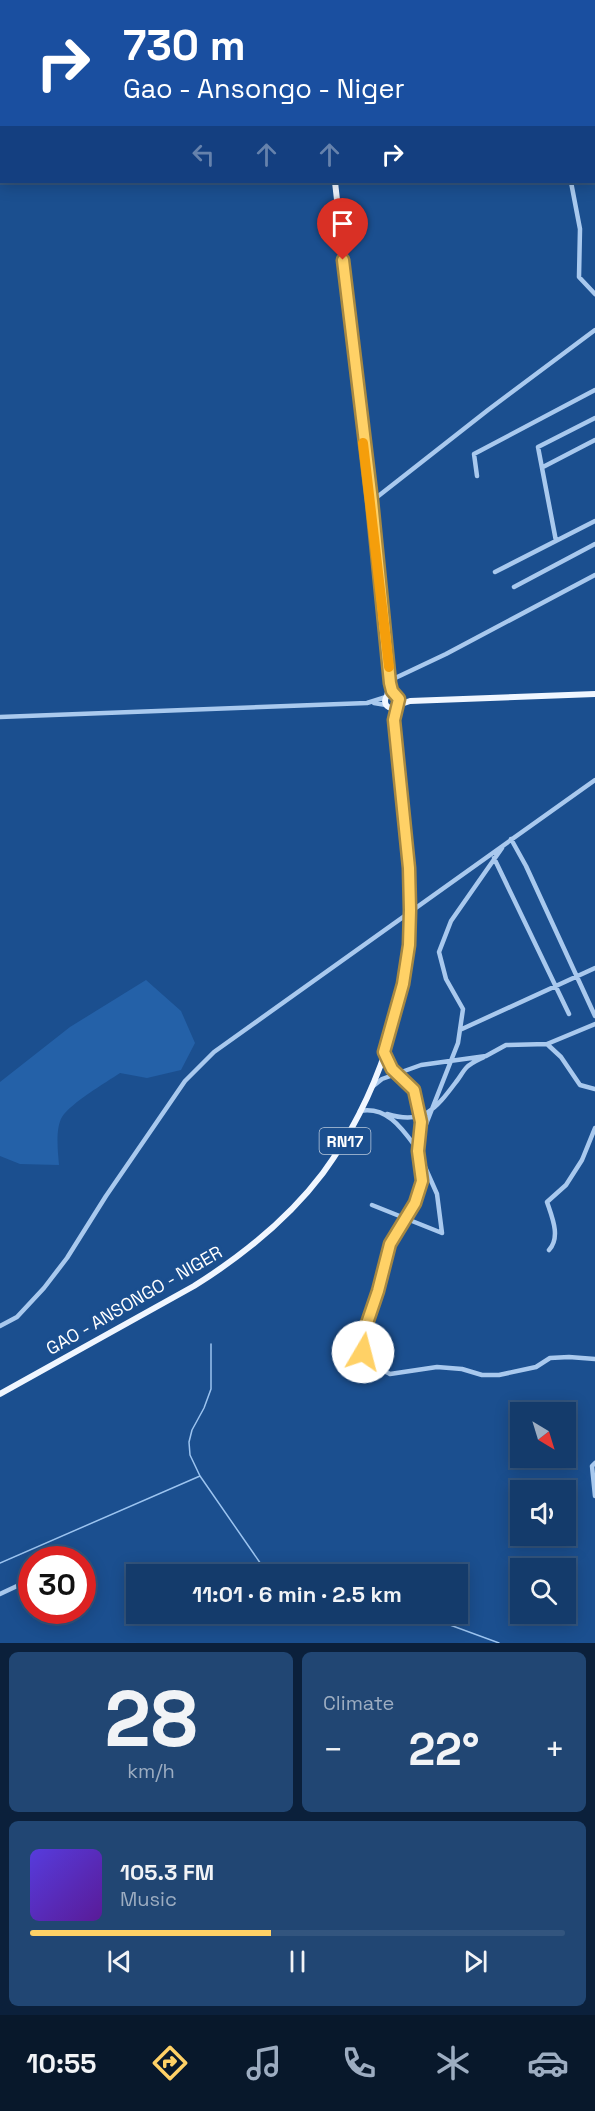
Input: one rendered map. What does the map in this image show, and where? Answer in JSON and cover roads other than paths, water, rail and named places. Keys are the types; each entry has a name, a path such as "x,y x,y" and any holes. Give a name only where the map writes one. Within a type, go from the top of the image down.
{"main road":[{"path":"335,183 372,501 390,682 397,701"},
{"path":"390,682 387,706 397,701"},
{"path":"387,697 397,701 410,701 595,694"},
{"name":"RN17","path":"394,720 397,701"},
{"name":"RN17","path":"387,706 394,720"},
{"name":"GAO - ANSONGO - NIGER","path":"0,1394 194,1286 246,1250 272,1227 321,1175 345,1141 366,1098 384,1052 403,984 409,945 409,868 394,720"}],"street":[{"path":"571,183 580,229 579,277 595,294"},
{"path":"372,501 595,330"},
{"path":"477,476 474,454 595,390"},
{"path":"556,541 538,447 595,418"},
{"path":"543,467 595,440"},
{"path":"495,572 595,521"},
{"path":"514,587 595,544"},
{"path":"390,682 595,576"},
{"path":"371,703 387,697"},
{"path":"0,717 371,703 387,706"},
{"path":"0,1326 17,1317 44,1288 67,1258 105,1196 185,1082 214,1052 410,910 594,782"},
{"path":"511,840 526,866 595,1016"},
{"path":"506,843 451,921 440,952 446,979 463,1009 458,1043 421,1137 418,1151 422,1187 390,1244 378,1291 362,1338 363,1352 368,1362 390,1374 437,1366 462,1369 482,1375 499,1375 536,1367 550,1358 595,1359"},
{"path":"494,858 569,1014"},
{"path":"462,1029 595,968"},
{"path":"359,1111 378,1111 402,1119 420,1118 429,1112 468,1066 506,1045 547,1044 595,1024"},
{"path":"547,1044 561,1057 580,1085 595,1089"},
{"path":"384,1052 392,1069 414,1090 420,1118 421,1137"},
{"path":"370,1088 382,1079 399,1075 421,1065 486,1056"},
{"path":"366,1098 378,1111 397,1122 418,1151 437,1194 442,1233 372,1205"},
{"path":"549,1250 554,1245 555,1219 547,1203 566,1185 582,1160 595,1128"},
{"path":"595,1463 592,1466 595,1496"},
{"path":"0,1594 18,1586"}],"waterway":[{"path":"211,1344 211,1389 192,1430 189,1442 190,1455 200,1476 261,1564"},
{"path":"0,1563 200,1476"},
{"path":"447,1624 499,1643"}]}
